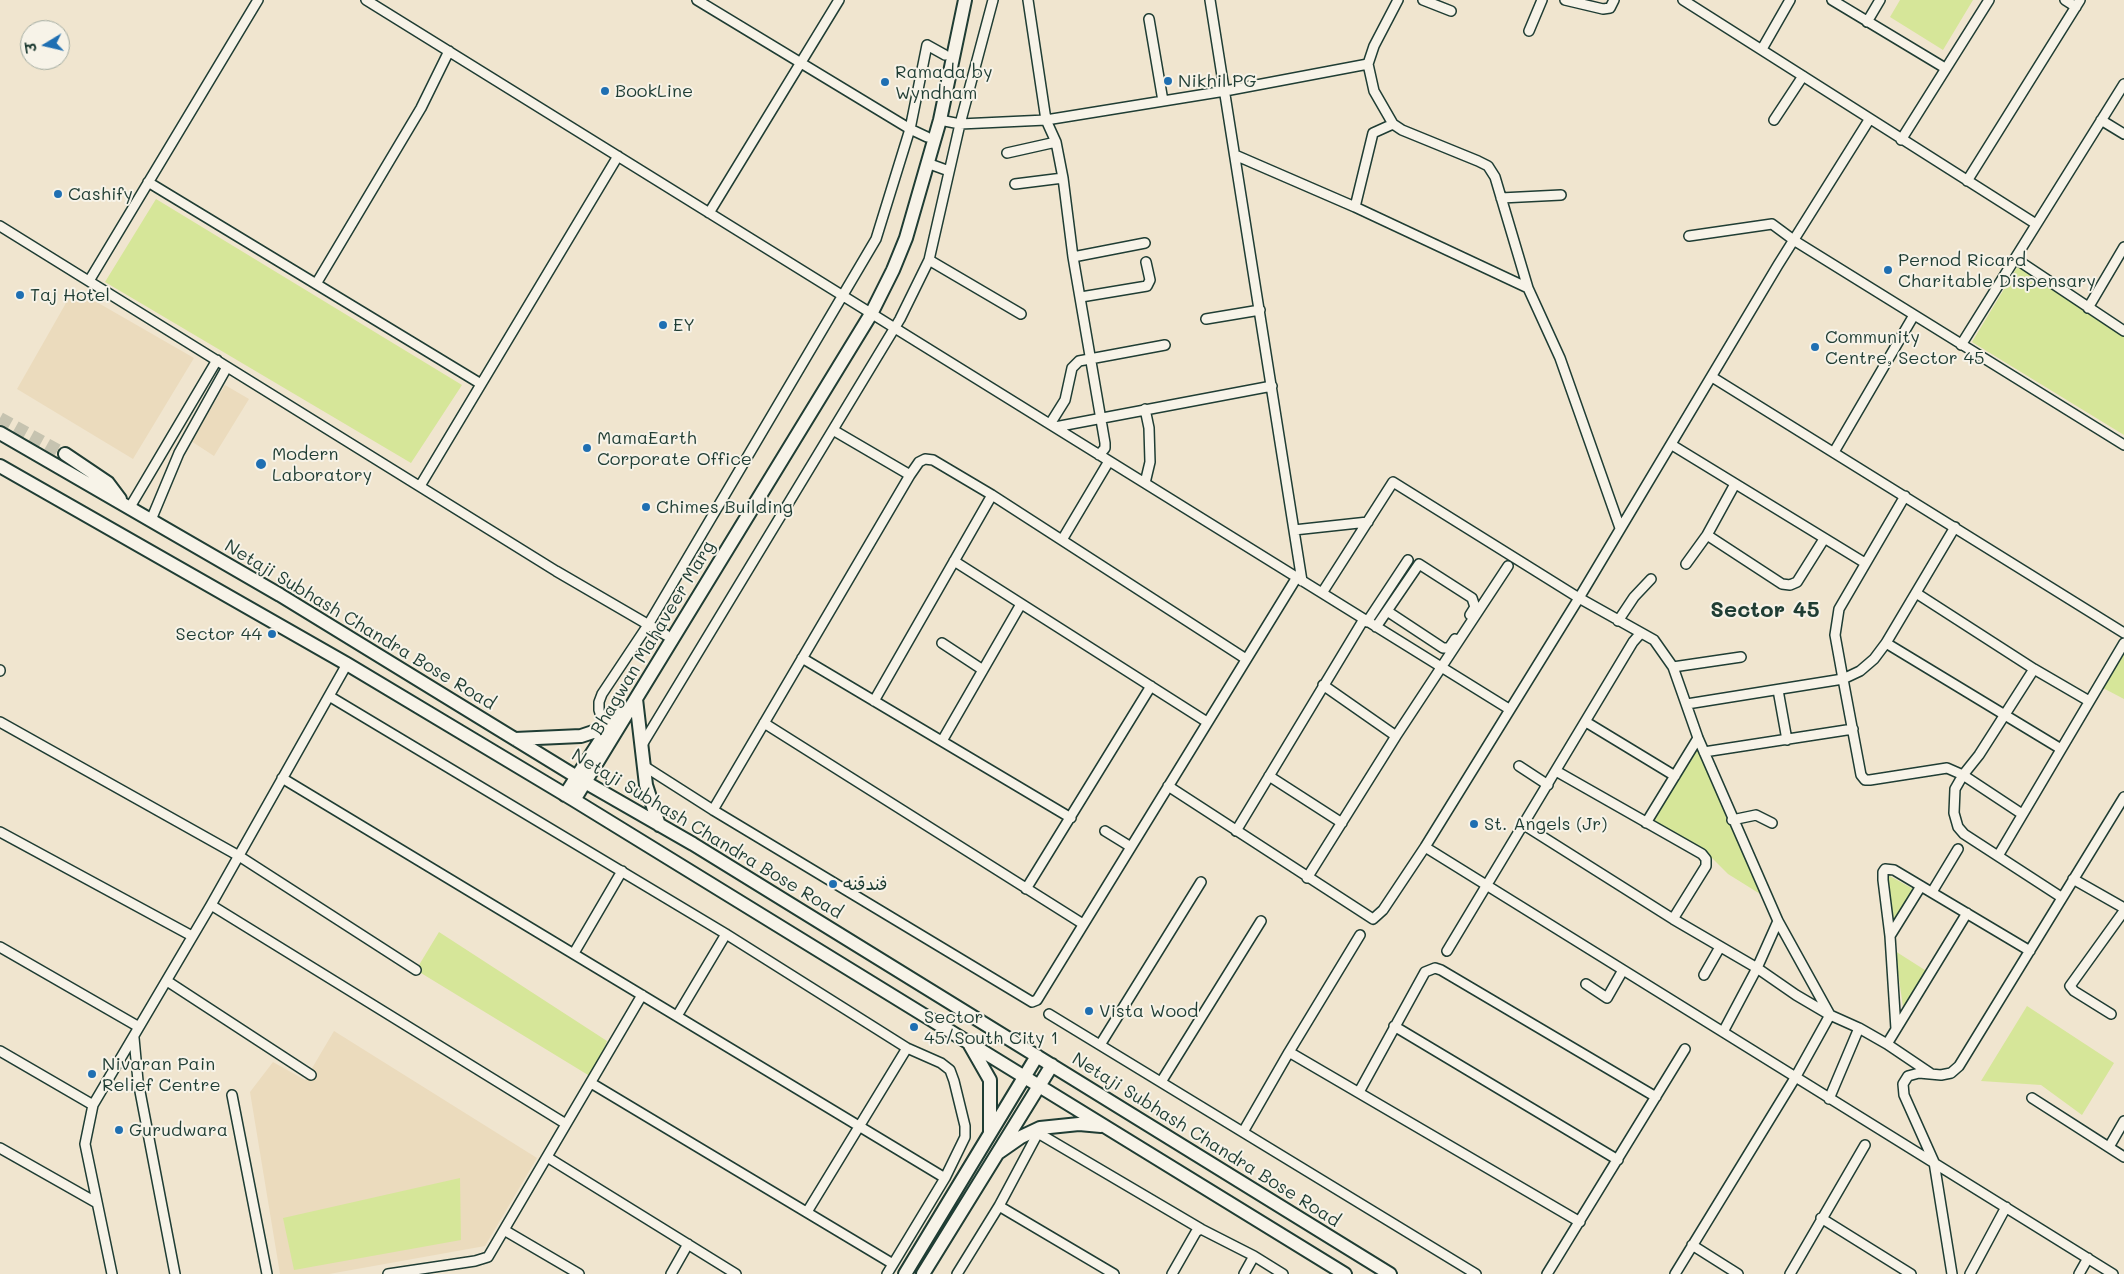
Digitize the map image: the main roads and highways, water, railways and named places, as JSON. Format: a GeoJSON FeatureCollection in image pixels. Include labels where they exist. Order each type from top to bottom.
{"type":"FeatureCollection","features":[{"type":"Feature","properties":{"kind":"main road","name":"Bhagwan Mahaveer Marg"},"geometry":{"type":"LineString","coordinates":[[581,780],[616,716],[868,312],[899,236],[927,137],[957,0]]}},
{"type":"Feature","properties":{"kind":"main road","name":"Bhagwan Mahaveer Marg"},"geometry":{"type":"LineString","coordinates":[[570,797],[636,699],[868,312],[906,238],[940,120],[965,0]]}},
{"type":"Feature","properties":{"kind":"main road","name":"Netaji Subhash Chandra Bose Road"},"geometry":{"type":"LineString","coordinates":[[0,433],[280,595],[581,780],[659,825],[1052,1064],[1390,1274]]}},
{"type":"Feature","properties":{"kind":"main road"},"geometry":{"type":"LineString","coordinates":[[65,454],[108,483],[126,505]]}},
{"type":"Feature","properties":{"kind":"main road"},"geometry":{"type":"LineString","coordinates":[[0,466],[346,664],[570,797],[1345,1274]]}},
{"type":"Feature","properties":{"kind":"main road"},"geometry":{"type":"LineString","coordinates":[[636,699],[649,798],[659,825]]}},
{"type":"Feature","properties":{"kind":"main road"},"geometry":{"type":"LineString","coordinates":[[515,739],[581,736],[604,726],[616,716]]}},
{"type":"Feature","properties":{"kind":"main road"},"geometry":{"type":"LineString","coordinates":[[475,741],[488,723]]}},
{"type":"Feature","properties":{"kind":"main road"},"geometry":{"type":"LineString","coordinates":[[970,1043],[990,1080],[990,1134]]}},
{"type":"Feature","properties":{"kind":"main road"},"geometry":{"type":"LineString","coordinates":[[906,1274],[1037,1056]]}},
{"type":"Feature","properties":{"kind":"main road"},"geometry":{"type":"LineString","coordinates":[[923,1274],[1037,1085],[1052,1064]]}},
{"type":"Feature","properties":{"kind":"main road"},"geometry":{"type":"LineString","coordinates":[[994,1156],[1021,1137],[1040,1128],[1079,1124],[1103,1126]]}},
{"type":"Feature","properties":{"kind":"tunnel"},"geometry":{"type":"LineString","coordinates":[[0,418],[65,454]]}},
{"type":"Feature","properties":{"kind":"place","name":"Nikhil PG"},"geometry":{"type":"Point","coordinates":[1168,81]}},
{"type":"Feature","properties":{"kind":"place","name":"Ramada by Wyndham"},"geometry":{"type":"Point","coordinates":[885,82]}},
{"type":"Feature","properties":{"kind":"place","name":"BookLine"},"geometry":{"type":"Point","coordinates":[605,91]}},
{"type":"Feature","properties":{"kind":"place","name":"Cashify"},"geometry":{"type":"Point","coordinates":[58,194]}},
{"type":"Feature","properties":{"kind":"place","name":"Pernod Ricard Charitable Dispensary"},"geometry":{"type":"Point","coordinates":[1888,270]}},
{"type":"Feature","properties":{"kind":"place","name":"Taj Hotel"},"geometry":{"type":"Point","coordinates":[20,295]}},
{"type":"Feature","properties":{"kind":"place","name":"EY"},"geometry":{"type":"Point","coordinates":[663,325]}},
{"type":"Feature","properties":{"kind":"place","name":"Community Centre, Sector 45"},"geometry":{"type":"Point","coordinates":[1815,347]}},
{"type":"Feature","properties":{"kind":"place","name":"MamaEarth Corporate Office"},"geometry":{"type":"Point","coordinates":[587,448]}},
{"type":"Feature","properties":{"kind":"place","name":"Modern Laboratory"},"geometry":{"type":"Point","coordinates":[261,464]}},
{"type":"Feature","properties":{"kind":"place","name":"Chimes Building"},"geometry":{"type":"Point","coordinates":[646,507]}},
{"type":"Feature","properties":{"kind":"place","name":"Sector 44"},"geometry":{"type":"Point","coordinates":[272,634]}},
{"type":"Feature","properties":{"kind":"place","name":"St. Angels (Jr)"},"geometry":{"type":"Point","coordinates":[1474,824]}},
{"type":"Feature","properties":{"kind":"place","name":"فندقنه"},"geometry":{"type":"Point","coordinates":[833,884]}},
{"type":"Feature","properties":{"kind":"place","name":"Vista Wood"},"geometry":{"type":"Point","coordinates":[1089,1011]}},
{"type":"Feature","properties":{"kind":"place","name":"Sector 45/South City 1"},"geometry":{"type":"Point","coordinates":[914,1027]}},
{"type":"Feature","properties":{"kind":"place","name":"Nivaran Pain Relief Centre"},"geometry":{"type":"Point","coordinates":[92,1074]}},
{"type":"Feature","properties":{"kind":"place","name":"Gurudwara"},"geometry":{"type":"Point","coordinates":[119,1130]}},
{"type":"Feature","properties":{"kind":"district","name":"Sector 45"},"geometry":{"type":"Point","coordinates":[1765,610]}}]}
